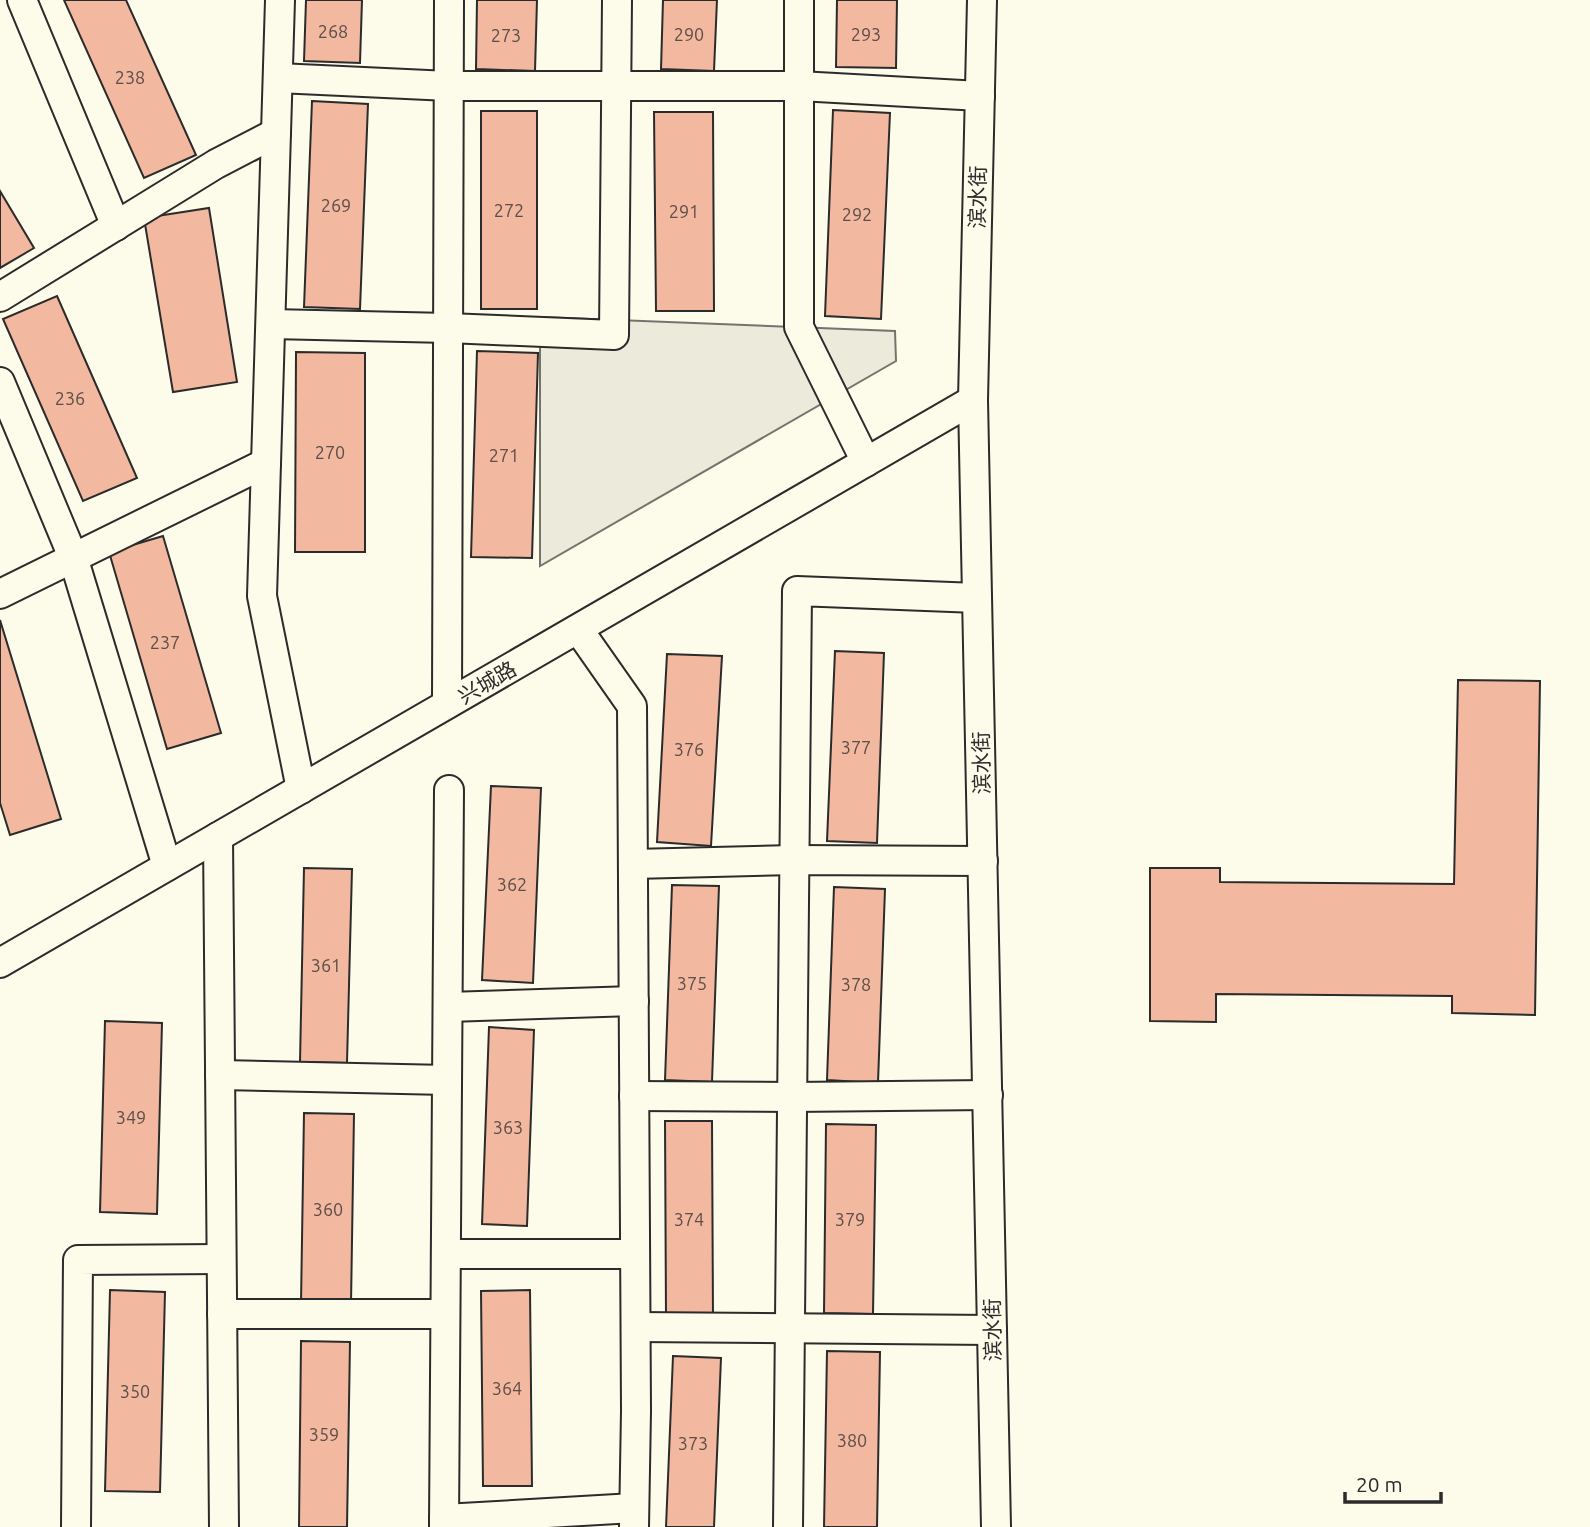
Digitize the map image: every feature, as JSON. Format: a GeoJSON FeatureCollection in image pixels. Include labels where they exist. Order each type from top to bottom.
{"type":"FeatureCollection","features":[{"type":"Feature","properties":{"kind":"street"},"geometry":{"type":"LineString","coordinates":[[22,0],[116,226]]}},
{"type":"Feature","properties":{"kind":"street"},"geometry":{"type":"LineString","coordinates":[[280,0],[262,596],[301,789]]}},
{"type":"Feature","properties":{"kind":"street"},"geometry":{"type":"LineString","coordinates":[[447,705],[449,0]]}},
{"type":"Feature","properties":{"kind":"street"},"geometry":{"type":"LineString","coordinates":[[271,324],[614,335],[617,0]]}},
{"type":"Feature","properties":{"kind":"street"},"geometry":{"type":"LineString","coordinates":[[799,0],[799,327],[866,462]]}},
{"type":"Feature","properties":{"kind":"street","name":"滨水街"},"geometry":{"type":"LineString","coordinates":[[982,0],[973,400],[996,1527]]}},
{"type":"Feature","properties":{"kind":"street"},"geometry":{"type":"LineString","coordinates":[[278,78],[449,86],[799,86],[980,96]]}},
{"type":"Feature","properties":{"kind":"street"},"geometry":{"type":"LineString","coordinates":[[0,297],[216,164],[276,133]]}},
{"type":"Feature","properties":{"kind":"street"},"geometry":{"type":"LineString","coordinates":[[0,382],[73,557],[167,866]]}},
{"type":"Feature","properties":{"kind":"street","name":"兴城路"},"geometry":{"type":"LineString","coordinates":[[0,963],[973,400]]}},
{"type":"Feature","properties":{"kind":"street"},"geometry":{"type":"LineString","coordinates":[[0,594],[266,463]]}},
{"type":"Feature","properties":{"kind":"street"},"geometry":{"type":"LineString","coordinates":[[788,1527],[797,591],[977,598]]}},
{"type":"Feature","properties":{"kind":"street"},"geometry":{"type":"LineString","coordinates":[[449,790],[444,1523],[634,1518],[636,1327],[632,706],[578,629]]}},
{"type":"Feature","properties":{"kind":"street"},"geometry":{"type":"LineString","coordinates":[[218,837],[224,1527]]}},
{"type":"Feature","properties":{"kind":"street"},"geometry":{"type":"LineString","coordinates":[[633,864],[794,860],[983,861]]}},
{"type":"Feature","properties":{"kind":"street"},"geometry":{"type":"LineString","coordinates":[[448,1007],[634,1001]]}},
{"type":"Feature","properties":{"kind":"street"},"geometry":{"type":"LineString","coordinates":[[220,1075],[447,1080]]}},
{"type":"Feature","properties":{"kind":"street"},"geometry":{"type":"LineString","coordinates":[[634,1096],[988,1095]]}},
{"type":"Feature","properties":{"kind":"street"},"geometry":{"type":"LineString","coordinates":[[446,1254],[635,1254]]}},
{"type":"Feature","properties":{"kind":"street"},"geometry":{"type":"LineString","coordinates":[[76,1527],[78,1260],[221,1259]]}},
{"type":"Feature","properties":{"kind":"street"},"geometry":{"type":"LineString","coordinates":[[222,1314],[445,1314]]}},
{"type":"Feature","properties":{"kind":"street"},"geometry":{"type":"LineString","coordinates":[[636,1327],[992,1330]]}},
{"type":"Feature","properties":{"kind":"shaded area"},"geometry":{"type":"Polygon","coordinates":[[[540,317],[895,331],[896,361],[540,566],[540,317]]]}},
{"type":"Feature","properties":{"kind":"building"},"geometry":{"type":"Polygon","coordinates":[[[64,0],[126,0],[196,155],[144,178],[64,0]]]}},
{"type":"Feature","properties":{"kind":"building"},"geometry":{"type":"Polygon","coordinates":[[[306,0],[362,0],[360,63],[304,61],[306,0]]]}},
{"type":"Feature","properties":{"kind":"building"},"geometry":{"type":"Polygon","coordinates":[[[477,0],[537,0],[535,71],[476,69],[477,0]]]}},
{"type":"Feature","properties":{"kind":"building"},"geometry":{"type":"Polygon","coordinates":[[[663,0],[717,0],[714,71],[661,69],[663,0]]]}},
{"type":"Feature","properties":{"kind":"building"},"geometry":{"type":"Polygon","coordinates":[[[837,0],[897,0],[896,68],[836,67],[837,0]]]}},
{"type":"Feature","properties":{"kind":"building"},"geometry":{"type":"Polygon","coordinates":[[[312,101],[368,104],[360,309],[304,307],[312,101]]]}},
{"type":"Feature","properties":{"kind":"building"},"geometry":{"type":"Polygon","coordinates":[[[833,110],[890,113],[881,319],[825,316],[833,110]]]}},
{"type":"Feature","properties":{"kind":"building"},"geometry":{"type":"Polygon","coordinates":[[[481,111],[537,111],[537,309],[481,309],[481,111]]]}},
{"type":"Feature","properties":{"kind":"building"},"geometry":{"type":"Polygon","coordinates":[[[654,112],[713,112],[714,311],[656,311],[654,112]]]}},
{"type":"Feature","properties":{"kind":"building"},"geometry":{"type":"Polygon","coordinates":[[[0,191],[34,248],[0,268],[0,191]]]}},
{"type":"Feature","properties":{"kind":"building"},"geometry":{"type":"Polygon","coordinates":[[[209,208],[237,382],[173,392],[144,218],[209,208]]]}},
{"type":"Feature","properties":{"kind":"building"},"geometry":{"type":"Polygon","coordinates":[[[57,296],[137,478],[83,501],[3,319],[57,296]]]}},
{"type":"Feature","properties":{"kind":"building"},"geometry":{"type":"Polygon","coordinates":[[[477,351],[538,353],[532,558],[471,557],[477,351]]]}},
{"type":"Feature","properties":{"kind":"building"},"geometry":{"type":"Polygon","coordinates":[[[296,352],[365,353],[365,552],[295,552],[296,352]]]}},
{"type":"Feature","properties":{"kind":"building"},"geometry":{"type":"Polygon","coordinates":[[[163,536],[221,733],[167,749],[109,552],[163,536]]]}},
{"type":"Feature","properties":{"kind":"building"},"geometry":{"type":"Polygon","coordinates":[[[0,620],[61,819],[10,835],[0,803],[0,620]]]}},
{"type":"Feature","properties":{"kind":"building"},"geometry":{"type":"Polygon","coordinates":[[[835,651],[884,653],[877,843],[827,841],[835,651]]]}},
{"type":"Feature","properties":{"kind":"building"},"geometry":{"type":"Polygon","coordinates":[[[667,654],[722,656],[711,846],[657,842],[667,654]]]}},
{"type":"Feature","properties":{"kind":"building"},"geometry":{"type":"Polygon","coordinates":[[[1458,680],[1540,681],[1535,1015],[1452,1013],[1452,996],[1216,994],[1216,1022],[1150,1021],[1150,868],[1220,868],[1220,882],[1454,884],[1458,680]]]}},
{"type":"Feature","properties":{"kind":"building"},"geometry":{"type":"Polygon","coordinates":[[[491,786],[541,788],[533,983],[482,980],[491,786]]]}},
{"type":"Feature","properties":{"kind":"building"},"geometry":{"type":"Polygon","coordinates":[[[304,868],[352,869],[347,1063],[300,1062],[304,868]]]}},
{"type":"Feature","properties":{"kind":"building"},"geometry":{"type":"Polygon","coordinates":[[[672,885],[719,886],[712,1082],[665,1080],[672,885]]]}},
{"type":"Feature","properties":{"kind":"building"},"geometry":{"type":"Polygon","coordinates":[[[834,887],[885,889],[878,1083],[827,1080],[834,887]]]}},
{"type":"Feature","properties":{"kind":"building"},"geometry":{"type":"Polygon","coordinates":[[[105,1021],[162,1023],[157,1214],[100,1212],[105,1021]]]}},
{"type":"Feature","properties":{"kind":"building"},"geometry":{"type":"Polygon","coordinates":[[[489,1027],[534,1030],[527,1226],[482,1224],[489,1027]]]}},
{"type":"Feature","properties":{"kind":"building"},"geometry":{"type":"Polygon","coordinates":[[[304,1113],[354,1114],[351,1304],[301,1303],[304,1113]]]}},
{"type":"Feature","properties":{"kind":"building"},"geometry":{"type":"Polygon","coordinates":[[[665,1121],[712,1121],[713,1317],[666,1317],[665,1121]]]}},
{"type":"Feature","properties":{"kind":"building"},"geometry":{"type":"Polygon","coordinates":[[[826,1124],[876,1125],[873,1314],[824,1313],[826,1124]]]}},
{"type":"Feature","properties":{"kind":"building"},"geometry":{"type":"Polygon","coordinates":[[[110,1290],[165,1292],[160,1492],[105,1491],[110,1290]]]}},
{"type":"Feature","properties":{"kind":"building"},"geometry":{"type":"Polygon","coordinates":[[[530,1290],[532,1486],[483,1486],[481,1291],[530,1290]]]}},
{"type":"Feature","properties":{"kind":"building"},"geometry":{"type":"Polygon","coordinates":[[[301,1341],[350,1342],[347,1527],[299,1527],[301,1341]]]}},
{"type":"Feature","properties":{"kind":"building"},"geometry":{"type":"Polygon","coordinates":[[[827,1351],[880,1352],[877,1527],[824,1527],[827,1351]]]}},
{"type":"Feature","properties":{"kind":"building"},"geometry":{"type":"Polygon","coordinates":[[[673,1356],[721,1358],[714,1527],[666,1527],[673,1356]]]}}]}
